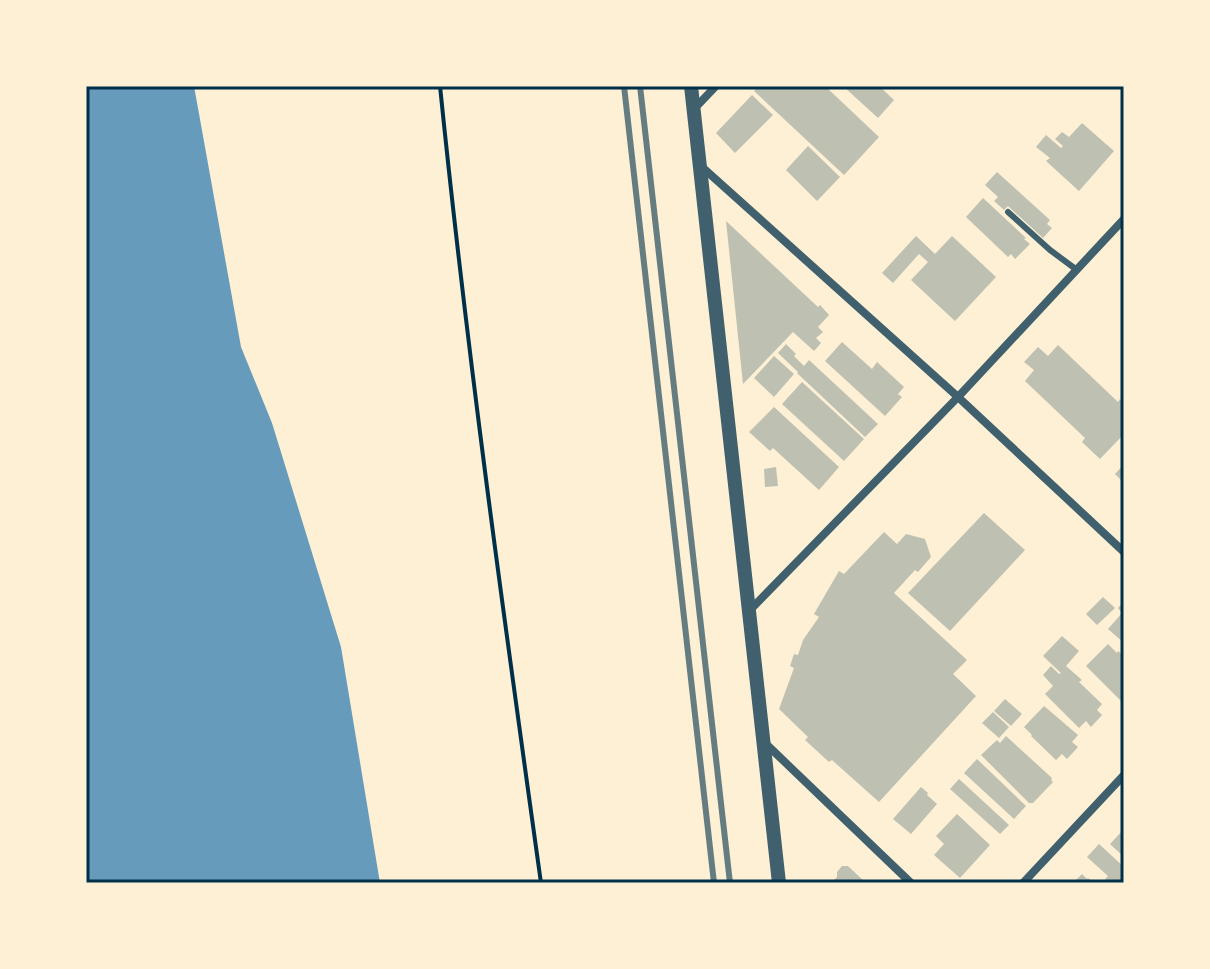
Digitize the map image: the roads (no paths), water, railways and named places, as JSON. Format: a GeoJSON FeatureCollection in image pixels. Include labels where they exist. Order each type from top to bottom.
{"type":"FeatureCollection","features":[{"type":"Feature","properties":{"kind":"street"},"geometry":{"type":"LineString","coordinates":[[691,86],[779,883]]}},
{"type":"Feature","properties":{"kind":"street"},"geometry":{"type":"LineString","coordinates":[[694,110],[716,86]]}},
{"type":"Feature","properties":{"kind":"street"},"geometry":{"type":"LineString","coordinates":[[701,166],[958,397],[1124,552]]}},
{"type":"Feature","properties":{"kind":"street"},"geometry":{"type":"LineString","coordinates":[[749,610],[958,397],[1124,219]]}},
{"type":"Feature","properties":{"kind":"street"},"geometry":{"type":"LineString","coordinates":[[765,743],[911,883]]}},
{"type":"Feature","properties":{"kind":"street"},"geometry":{"type":"LineString","coordinates":[[1023,883],[1124,775]]}},
{"type":"Feature","properties":{"kind":"lane"},"geometry":{"type":"LineString","coordinates":[[1008,212],[1077,270]]}},
{"type":"Feature","properties":{"kind":"water"},"geometry":{"type":"Polygon","coordinates":[[[86,86],[194,86],[241,347],[272,423],[341,647],[380,883],[86,883],[86,86]]]}},
{"type":"Feature","properties":{"kind":"railway"},"geometry":{"type":"LineString","coordinates":[[624,86],[714,883]]}},
{"type":"Feature","properties":{"kind":"railway"},"geometry":{"type":"LineString","coordinates":[[640,86],[730,883]]}}]}
